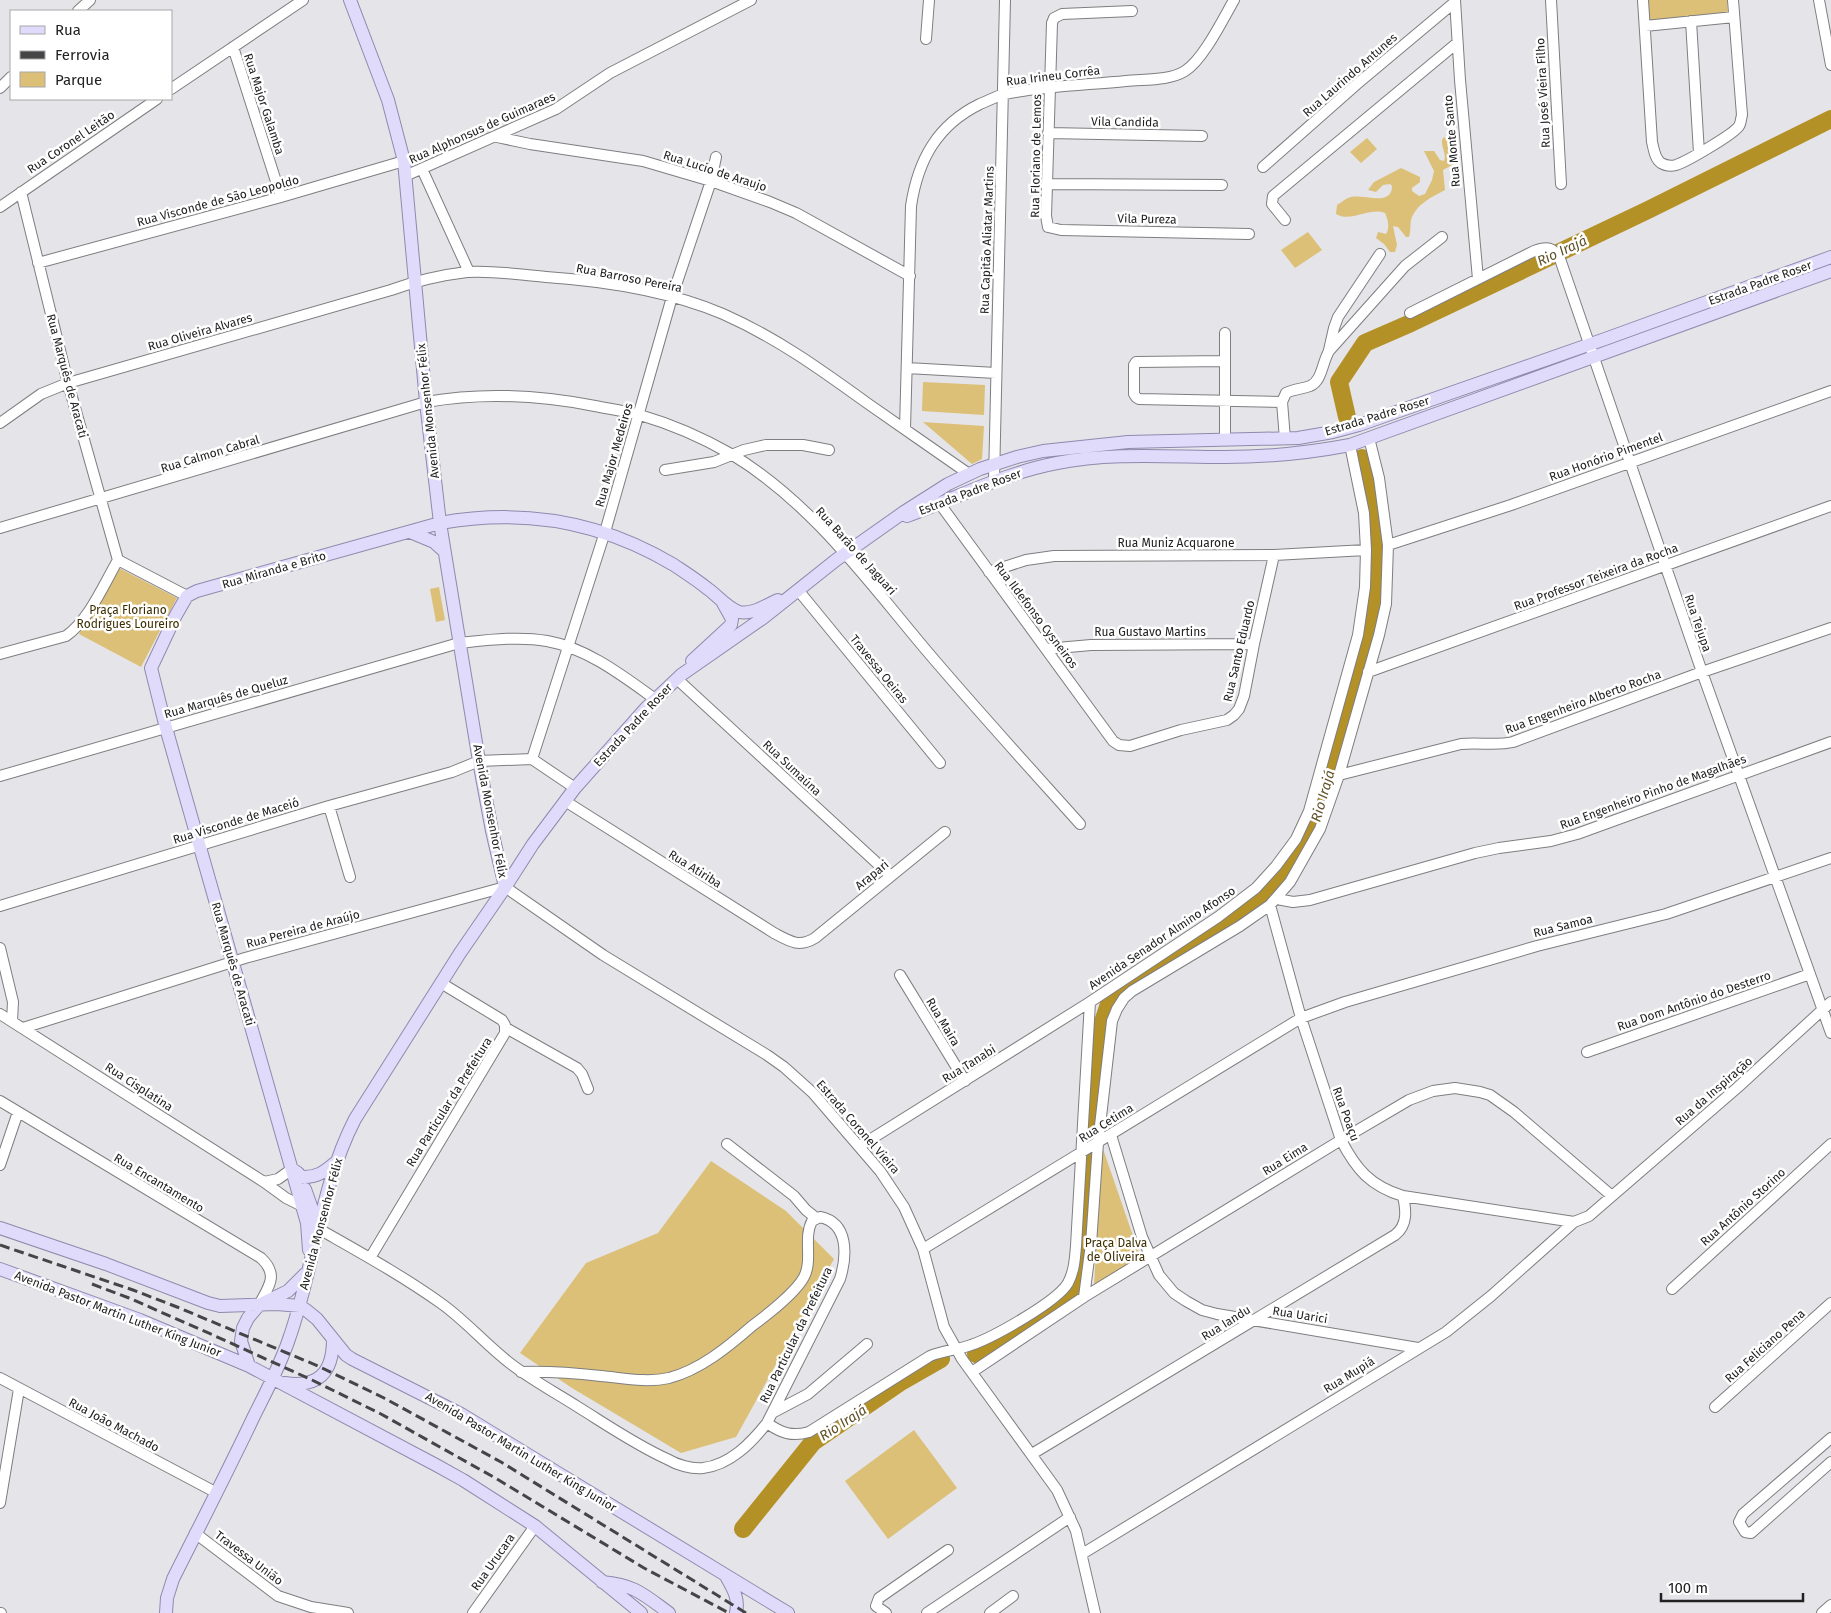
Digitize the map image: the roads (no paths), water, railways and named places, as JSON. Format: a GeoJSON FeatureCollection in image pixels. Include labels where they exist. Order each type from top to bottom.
{"type":"FeatureCollection","features":[{"type":"Feature","properties":{"kind":"main road","name":"Avenida Monsenhor Félix"},"geometry":{"type":"LineString","coordinates":[[166,1613],[167,1598],[173,1579],[195,1533],[276,1380],[300,1306],[308,1266],[336,1162],[355,1119],[441,983],[505,887],[479,761],[436,498],[404,161],[388,100],[350,0]]}},
{"type":"Feature","properties":{"kind":"main road","name":"Estrada Padre Roser"},"geometry":{"type":"LineString","coordinates":[[888,524],[994,480],[1019,472],[1068,461],[1124,456],[1268,456],[1315,452],[1350,445],[1831,257]]}},
{"type":"Feature","properties":{"kind":"main road","name":"Estrada Padre Roser"},"geometry":{"type":"LineString","coordinates":[[505,887],[533,844],[575,788],[655,699],[679,677],[797,591],[845,553],[934,493],[970,474],[994,463],[1017,457],[1078,446],[1128,442],[1285,438],[1328,433],[1359,425],[1591,351],[1831,271]]}},
{"type":"Feature","properties":{"kind":"main road"},"geometry":{"type":"LineString","coordinates":[[410,532],[437,523],[434,504],[436,498]]}},
{"type":"Feature","properties":{"kind":"main road","name":"Rua Miranda e Brito"},"geometry":{"type":"LineString","coordinates":[[187,596],[197,591],[440,523],[519,518],[564,522],[604,532],[672,564],[703,585],[722,601]]}},
{"type":"Feature","properties":{"kind":"main road"},"geometry":{"type":"LineString","coordinates":[[410,532],[434,542],[444,550]]}},
{"type":"Feature","properties":{"kind":"main road"},"geometry":{"type":"LineString","coordinates":[[722,601],[735,610],[750,612],[797,591]]}},
{"type":"Feature","properties":{"kind":"main road","name":"Rua Marquês de Aracati"},"geometry":{"type":"LineString","coordinates":[[187,596],[151,668],[232,962],[296,1173],[308,1230],[308,1266]]}},
{"type":"Feature","properties":{"kind":"main road"},"geometry":{"type":"LineString","coordinates":[[679,677],[696,656],[731,625],[732,619],[722,601]]}},
{"type":"Feature","properties":{"kind":"main road"},"geometry":{"type":"LineString","coordinates":[[296,1173],[313,1177],[321,1174],[336,1162]]}},
{"type":"Feature","properties":{"kind":"main road"},"geometry":{"type":"LineString","coordinates":[[296,1173],[319,1229]]}},
{"type":"Feature","properties":{"kind":"main road"},"geometry":{"type":"LineString","coordinates":[[0,1228],[106,1264],[208,1304],[220,1306],[277,1304],[300,1306]]}},
{"type":"Feature","properties":{"kind":"main road"},"geometry":{"type":"LineString","coordinates":[[249,1366],[241,1341],[243,1328],[248,1318],[259,1305],[288,1291],[308,1266]]}},
{"type":"Feature","properties":{"kind":"main road","name":"Avenida Pastor Martin Luther King Junior"},"geometry":{"type":"LineString","coordinates":[[0,1269],[132,1317],[249,1366],[463,1480],[535,1526],[641,1613]]}},
{"type":"Feature","properties":{"kind":"main road","name":"Avenida Pastor Martin Luther King Junior"},"geometry":{"type":"LineString","coordinates":[[300,1306],[312,1314],[346,1355],[352,1359],[461,1414],[788,1613]]}},
{"type":"Feature","properties":{"kind":"main road"},"geometry":{"type":"LineString","coordinates":[[276,1380],[297,1385],[312,1382],[318,1378],[330,1364],[333,1339]]}},
{"type":"Feature","properties":{"kind":"main road"},"geometry":{"type":"LineString","coordinates":[[727,1577],[738,1603],[736,1613]]}},
{"type":"Feature","properties":{"kind":"main road"},"geometry":{"type":"LineString","coordinates":[[602,1582],[623,1584],[635,1588],[669,1613]]}},
{"type":"Feature","properties":{"kind":"street"},"geometry":{"type":"LineString","coordinates":[[79,10],[90,0]]}},
{"type":"Feature","properties":{"kind":"street"},"geometry":{"type":"LineString","coordinates":[[172,88],[303,0]]}},
{"type":"Feature","properties":{"kind":"street","name":"Rua Alphonsus de Guimaraes"},"geometry":{"type":"LineString","coordinates":[[406,176],[556,109],[610,73],[751,0]]}},
{"type":"Feature","properties":{"kind":"street"},"geometry":{"type":"LineString","coordinates":[[926,39],[928,0]]}},
{"type":"Feature","properties":{"kind":"street","name":"Rua Capitão Aliatar Martins"},"geometry":{"type":"LineString","coordinates":[[994,480],[1005,0]]}},
{"type":"Feature","properties":{"kind":"street","name":"Rua Irineu Corrêa"},"geometry":{"type":"LineString","coordinates":[[905,429],[911,206],[915,182],[920,168],[941,134],[957,118],[1004,94],[1164,77],[1184,72],[1197,59],[1234,0]]}},
{"type":"Feature","properties":{"kind":"street","name":"Rua José Vieira Filho"},"geometry":{"type":"LineString","coordinates":[[1551,0],[1561,184]]}},
{"type":"Feature","properties":{"kind":"street"},"geometry":{"type":"LineString","coordinates":[[1643,0],[1651,133],[1656,156],[1663,164],[1674,166],[1735,131],[1741,122],[1742,115],[1732,0]]}},
{"type":"Feature","properties":{"kind":"street"},"geometry":{"type":"LineString","coordinates":[[1819,0],[1831,65]]}},
{"type":"Feature","properties":{"kind":"street","name":"Rua Monte Santo"},"geometry":{"type":"LineString","coordinates":[[1455,1],[1478,279]]}},
{"type":"Feature","properties":{"kind":"street","name":"Rua Laurindo Antunes"},"geometry":{"type":"LineString","coordinates":[[1263,167],[1455,1]]}},
{"type":"Feature","properties":{"kind":"street","name":"Rua Floriano de Lemos"},"geometry":{"type":"LineString","coordinates":[[1047,225],[1050,29],[1054,18],[1070,13],[1132,11]]}},
{"type":"Feature","properties":{"kind":"street"},"geometry":{"type":"LineString","coordinates":[[1645,26],[1734,17]]}},
{"type":"Feature","properties":{"kind":"street"},"geometry":{"type":"LineString","coordinates":[[1691,21],[1699,152]]}},
{"type":"Feature","properties":{"kind":"street"},"geometry":{"type":"LineString","coordinates":[[1285,220],[1272,204],[1273,196],[1457,43]]}},
{"type":"Feature","properties":{"kind":"street","name":"Rua Major Galamba"},"geometry":{"type":"LineString","coordinates":[[233,47],[281,197]]}},
{"type":"Feature","properties":{"kind":"street"},"geometry":{"type":"LineString","coordinates":[[0,88],[10,78]]}},
{"type":"Feature","properties":{"kind":"street","name":"Rua Coronel Leitão"},"geometry":{"type":"LineString","coordinates":[[0,207],[156,100]]}},
{"type":"Feature","properties":{"kind":"street","name":"Vila Candida"},"geometry":{"type":"LineString","coordinates":[[1048,133],[1202,136]]}},
{"type":"Feature","properties":{"kind":"street","name":"Rua Lucio de Araujo"},"geometry":{"type":"LineString","coordinates":[[496,137],[643,161],[711,181],[796,213],[910,276]]}},
{"type":"Feature","properties":{"kind":"street","name":"Rua Major Medeiros"},"geometry":{"type":"LineString","coordinates":[[532,759],[569,647],[672,297],[711,181],[716,157]]}},
{"type":"Feature","properties":{"kind":"street","name":"Rua Visconde de São Leopoldo"},"geometry":{"type":"LineString","coordinates":[[38,263],[281,197],[404,161]]}},
{"type":"Feature","properties":{"kind":"street"},"geometry":{"type":"LineString","coordinates":[[422,169],[469,272]]}},
{"type":"Feature","properties":{"kind":"street"},"geometry":{"type":"LineString","coordinates":[[1047,184],[1222,185]]}},
{"type":"Feature","properties":{"kind":"street","name":"Rua Marquês de Aracati"},"geometry":{"type":"LineString","coordinates":[[20,192],[68,383],[118,560]]}},
{"type":"Feature","properties":{"kind":"street","name":"Vila Pureza"},"geometry":{"type":"LineString","coordinates":[[1047,225],[1048,227],[1061,230],[1249,234]]}},
{"type":"Feature","properties":{"kind":"street"},"geometry":{"type":"LineString","coordinates":[[1328,352],[1405,266],[1442,237]]}},
{"type":"Feature","properties":{"kind":"street","name":"Rua Tejupa"},"geometry":{"type":"LineString","coordinates":[[1410,313],[1545,247],[1552,248],[1558,255],[1702,672],[1831,1033]]}},
{"type":"Feature","properties":{"kind":"street"},"geometry":{"type":"LineString","coordinates":[[1285,438],[1283,397],[1286,393],[1312,385],[1317,381],[1338,317],[1380,254]]}},
{"type":"Feature","properties":{"kind":"street","name":"Rua Barroso Pereira"},"geometry":{"type":"LineString","coordinates":[[416,282],[436,276],[469,272],[579,279],[672,297],[721,314],[766,335],[800,354],[970,474]]}},
{"type":"Feature","properties":{"kind":"street","name":"Rua Oliveira Alvares"},"geometry":{"type":"LineString","coordinates":[[0,423],[41,394],[68,383],[416,282]]}},
{"type":"Feature","properties":{"kind":"street"},"geometry":{"type":"LineString","coordinates":[[1225,333],[1225,439]]}},
{"type":"Feature","properties":{"kind":"street"},"geometry":{"type":"LineString","coordinates":[[1225,361],[1140,360],[1134,365],[1134,394],[1139,400],[1282,402]]}},
{"type":"Feature","properties":{"kind":"street"},"geometry":{"type":"LineString","coordinates":[[907,368],[996,373]]}},
{"type":"Feature","properties":{"kind":"street","name":"Rua Honório Pimentel"},"geometry":{"type":"LineString","coordinates":[[1388,545],[1493,511],[1831,392]]}},
{"type":"Feature","properties":{"kind":"street","name":"Rua Barão de Jaguari"},"geometry":{"type":"LineString","coordinates":[[426,402],[475,396],[516,396],[576,402],[638,415],[692,435],[732,455],[762,476],[797,505],[845,553],[927,652],[1080,824]]}},
{"type":"Feature","properties":{"kind":"street","name":"Rua Calmon Cabral"},"geometry":{"type":"LineString","coordinates":[[0,528],[101,500],[426,402]]}},
{"type":"Feature","properties":{"kind":"street"},"geometry":{"type":"LineString","coordinates":[[1084,1297],[1091,1244],[1098,1143],[1112,1021],[1117,1009],[1124,998],[1144,982],[1240,926],[1274,902],[1298,869],[1320,829],[1339,775],[1386,604],[1388,545],[1379,478],[1369,438]]}},
{"type":"Feature","properties":{"kind":"street"},"geometry":{"type":"LineString","coordinates":[[665,470],[714,462],[766,446],[803,445],[829,450]]}},
{"type":"Feature","properties":{"kind":"street","name":"Avenida Senador Almino Afonso"},"geometry":{"type":"LineString","coordinates":[[767,1423],[780,1432],[789,1435],[800,1435],[809,1432],[924,1359],[939,1352],[977,1343],[999,1332],[1051,1301],[1067,1284],[1075,1261],[1090,1002],[1238,904],[1276,866],[1296,839],[1309,811],[1358,635],[1365,587],[1364,512],[1350,445]]}},
{"type":"Feature","properties":{"kind":"street","name":"Rua Ildefonso Cysneiros"},"geometry":{"type":"LineString","coordinates":[[940,504],[1113,741]]}},
{"type":"Feature","properties":{"kind":"street","name":"Rua Professor Teixeira da Rocha"},"geometry":{"type":"LineString","coordinates":[[1368,672],[1831,506]]}},
{"type":"Feature","properties":{"kind":"street","name":"Rua Muniz Acquarone"},"geometry":{"type":"LineString","coordinates":[[989,572],[1026,560],[1054,556],[1274,555],[1366,550]]}},
{"type":"Feature","properties":{"kind":"street","name":"Rua Santo Eduardo"},"geometry":{"type":"LineString","coordinates":[[1113,741],[1119,745],[1130,746],[1175,732],[1227,720],[1234,715],[1239,709],[1244,696],[1274,555]]}},
{"type":"Feature","properties":{"kind":"street"},"geometry":{"type":"LineString","coordinates":[[0,654],[66,636],[74,631],[84,618],[118,560],[187,596]]}},
{"type":"Feature","properties":{"kind":"street","name":"Travessa Oeiras"},"geometry":{"type":"LineString","coordinates":[[797,591],[940,763]]}},
{"type":"Feature","properties":{"kind":"street","name":"Rua Engenheiro Alberto Rocha"},"geometry":{"type":"LineString","coordinates":[[1339,775],[1461,744],[1501,745],[1514,742],[1702,672],[1831,628]]}},
{"type":"Feature","properties":{"kind":"street","name":"Rua Marquês de Queluz"},"geometry":{"type":"LineString","coordinates":[[0,776],[459,643],[521,638],[548,641],[569,647],[620,674],[655,699]]}},
{"type":"Feature","properties":{"kind":"street","name":"Rua Gustavo Martins"},"geometry":{"type":"LineString","coordinates":[[1046,649],[1092,644],[1254,644]]}},
{"type":"Feature","properties":{"kind":"street","name":"Rua Sumaúna"},"geometry":{"type":"LineString","coordinates":[[679,677],[891,876]]}},
{"type":"Feature","properties":{"kind":"street","name":"Rua Engenheiro Pinho de Magalhães"},"geometry":{"type":"LineString","coordinates":[[1274,902],[1310,900],[1475,853],[1563,838],[1831,742]]}},
{"type":"Feature","properties":{"kind":"street"},"geometry":{"type":"LineString","coordinates":[[479,761],[532,759],[575,788]]}},
{"type":"Feature","properties":{"kind":"street","name":"Rua Visconde de Maceió"},"geometry":{"type":"LineString","coordinates":[[0,906],[329,806],[452,772],[479,761]]}},
{"type":"Feature","properties":{"kind":"street","name":"Rua Atiriba"},"geometry":{"type":"LineString","coordinates":[[565,801],[786,940],[797,944],[808,942],[815,938]]}},
{"type":"Feature","properties":{"kind":"street"},"geometry":{"type":"LineString","coordinates":[[329,806],[350,877]]}},
{"type":"Feature","properties":{"kind":"street","name":"Arapari"},"geometry":{"type":"LineString","coordinates":[[815,938],[945,832]]}},
{"type":"Feature","properties":{"kind":"street","name":"Rua Samoa"},"geometry":{"type":"LineString","coordinates":[[1301,1018],[1345,1002],[1537,946],[1666,914],[1831,858]]}},
{"type":"Feature","properties":{"kind":"street","name":"Rua Pereira de Araújo"},"geometry":{"type":"LineString","coordinates":[[24,1028],[232,962],[505,887]]}},
{"type":"Feature","properties":{"kind":"street","name":"Estrada Coronel Vieira"},"geometry":{"type":"LineString","coordinates":[[505,887],[603,955],[784,1067],[812,1093],[860,1146],[892,1187],[908,1214],[923,1249],[944,1327],[956,1348],[1057,1490],[1070,1517],[1082,1554],[1095,1613]]}},
{"type":"Feature","properties":{"kind":"street","name":"Rua Poaçu"},"geometry":{"type":"LineString","coordinates":[[1274,902],[1301,1018],[1340,1140],[1350,1157],[1368,1179],[1386,1190],[1403,1196],[1574,1222]]}},
{"type":"Feature","properties":{"kind":"street"},"geometry":{"type":"LineString","coordinates":[[0,948],[13,1002],[12,1021]]}},
{"type":"Feature","properties":{"kind":"street","name":"Rua Dom Antônio do Desterro"},"geometry":{"type":"LineString","coordinates":[[1587,1052],[1810,974]]}},
{"type":"Feature","properties":{"kind":"street","name":"Rua Maira"},"geometry":{"type":"LineString","coordinates":[[900,975],[965,1081]]}},
{"type":"Feature","properties":{"kind":"street","name":"Rua Particular da Prefeitura"},"geometry":{"type":"LineString","coordinates":[[370,1258],[504,1036],[506,1028],[502,1020],[441,983]]}},
{"type":"Feature","properties":{"kind":"street","name":"Rua Tanabi"},"geometry":{"type":"LineString","coordinates":[[860,1146],[1090,1002]]}},
{"type":"Feature","properties":{"kind":"street","name":"Rua da Inspiração"},"geometry":{"type":"LineString","coordinates":[[1612,1196],[1737,1088],[1831,1002]]}},
{"type":"Feature","properties":{"kind":"street","name":"Rua Cisplatina"},"geometry":{"type":"LineString","coordinates":[[0,1014],[264,1182],[286,1198],[302,1206]]}},
{"type":"Feature","properties":{"kind":"street","name":"Rua Cetima"},"geometry":{"type":"LineString","coordinates":[[923,1249],[1301,1018]]}},
{"type":"Feature","properties":{"kind":"street"},"geometry":{"type":"LineString","coordinates":[[506,1028],[576,1068],[582,1074],[588,1088]]}},
{"type":"Feature","properties":{"kind":"street","name":"Rua Eima"},"geometry":{"type":"LineString","coordinates":[[972,1372],[1084,1297],[1340,1140],[1403,1103],[1433,1090],[1455,1088],[1490,1095],[1508,1107],[1612,1196]]}},
{"type":"Feature","properties":{"kind":"street","name":"Rua Encantamento"},"geometry":{"type":"LineString","coordinates":[[0,1100],[261,1258],[269,1266],[271,1272],[268,1289],[259,1305]]}},
{"type":"Feature","properties":{"kind":"street"},"geometry":{"type":"LineString","coordinates":[[0,1165],[18,1112]]}},
{"type":"Feature","properties":{"kind":"street","name":"Rua Uarici"},"geometry":{"type":"LineString","coordinates":[[1112,1135],[1134,1212],[1150,1258],[1165,1284],[1186,1301],[1202,1310],[1217,1314],[1418,1348]]}},
{"type":"Feature","properties":{"kind":"street"},"geometry":{"type":"LineString","coordinates":[[727,1144],[788,1191],[816,1218]]}},
{"type":"Feature","properties":{"kind":"street","name":"Rua Antônio Storino"},"geometry":{"type":"LineString","coordinates":[[1672,1288],[1831,1144]]}},
{"type":"Feature","properties":{"kind":"street"},"geometry":{"type":"LineString","coordinates":[[264,1182],[296,1173]]}},
{"type":"Feature","properties":{"kind":"street","name":"Rua Iandu"},"geometry":{"type":"LineString","coordinates":[[1032,1454],[1400,1231],[1406,1216],[1403,1196]]}},
{"type":"Feature","properties":{"kind":"street","name":"Rua Mupiá"},"geometry":{"type":"LineString","coordinates":[[1082,1554],[1460,1321],[1574,1222],[1589,1216],[1612,1196]]}},
{"type":"Feature","properties":{"kind":"street","name":"Rua Particular da Prefeitura"},"geometry":{"type":"LineString","coordinates":[[319,1229],[370,1258],[459,1316],[522,1372],[658,1454],[688,1467],[702,1468],[724,1461],[750,1443],[767,1423],[840,1279],[845,1254],[842,1234],[831,1221],[820,1216],[812,1221],[808,1231],[807,1271],[798,1286],[746,1332],[708,1360],[692,1369],[669,1378],[650,1380],[555,1372],[522,1372]]}},
{"type":"Feature","properties":{"kind":"street","name":"Rua Feliciano Pena"},"geometry":{"type":"LineString","coordinates":[[1715,1407],[1831,1303]]}},
{"type":"Feature","properties":{"kind":"street"},"geometry":{"type":"LineString","coordinates":[[772,1413],[808,1394],[867,1344]]}},
{"type":"Feature","properties":{"kind":"street","name":"Rua João Machado"},"geometry":{"type":"LineString","coordinates":[[0,1378],[217,1493]]}},
{"type":"Feature","properties":{"kind":"street"},"geometry":{"type":"LineString","coordinates":[[0,1503],[19,1389]]}},
{"type":"Feature","properties":{"kind":"street"},"geometry":{"type":"LineString","coordinates":[[1831,1438],[1743,1514],[1739,1522],[1745,1532],[1751,1533],[1831,1462]]}},
{"type":"Feature","properties":{"kind":"street"},"geometry":{"type":"LineString","coordinates":[[927,1613],[1070,1517]]}},
{"type":"Feature","properties":{"kind":"street","name":"Rua Urucara"},"geometry":{"type":"LineString","coordinates":[[473,1613],[535,1526]]}},
{"type":"Feature","properties":{"kind":"street","name":"Travessa União"},"geometry":{"type":"LineString","coordinates":[[195,1533],[278,1596],[311,1608],[348,1613]]}},
{"type":"Feature","properties":{"kind":"street"},"geometry":{"type":"LineString","coordinates":[[886,1613],[876,1606],[879,1598],[948,1550]]}},
{"type":"Feature","properties":{"kind":"street"},"geometry":{"type":"LineString","coordinates":[[990,1613],[1013,1596]]}},
{"type":"Feature","properties":{"kind":"street"},"geometry":{"type":"LineString","coordinates":[[1822,1613],[1831,1605]]}},
{"type":"Feature","properties":{"kind":"waterway","name":"Rio Irajá"},"geometry":{"type":"LineString","coordinates":[[1347,417],[1339,382],[1365,343],[1648,210],[1831,119]]}},
{"type":"Feature","properties":{"kind":"waterway","name":"Rio Irajá"},"geometry":{"type":"LineString","coordinates":[[1089,1131],[1097,1055],[1102,1025],[1110,1001],[1122,987],[1221,926],[1264,896],[1294,863],[1315,827],[1365,648],[1375,599],[1378,569],[1375,524],[1362,458]]}},
{"type":"Feature","properties":{"kind":"waterway","name":"Rio Irajá"},"geometry":{"type":"LineString","coordinates":[[976,1354],[1061,1302],[1068,1294],[1081,1266],[1088,1154]]}},
{"type":"Feature","properties":{"kind":"waterway","name":"Rio Irajá"},"geometry":{"type":"LineString","coordinates":[[743,1529],[813,1442],[899,1383],[941,1359]]}},
{"type":"Feature","properties":{"kind":"railway"},"geometry":{"type":"LineString","coordinates":[[0,1245],[177,1307],[318,1366],[384,1398],[501,1462],[746,1613]]}},
{"type":"Feature","properties":{"kind":"railway"},"geometry":{"type":"LineString","coordinates":[[92,1284],[213,1335],[381,1414],[497,1479],[644,1568],[729,1613]]}},
{"type":"Feature","properties":{"kind":"park label","name":"Praça Floriano Rodrigues Loureiro"},"geometry":{"type":"Point","coordinates":[128,617]}},
{"type":"Feature","properties":{"kind":"park label","name":"Praça Dalva de Oliveira"},"geometry":{"type":"Point","coordinates":[1116,1250]}}]}
